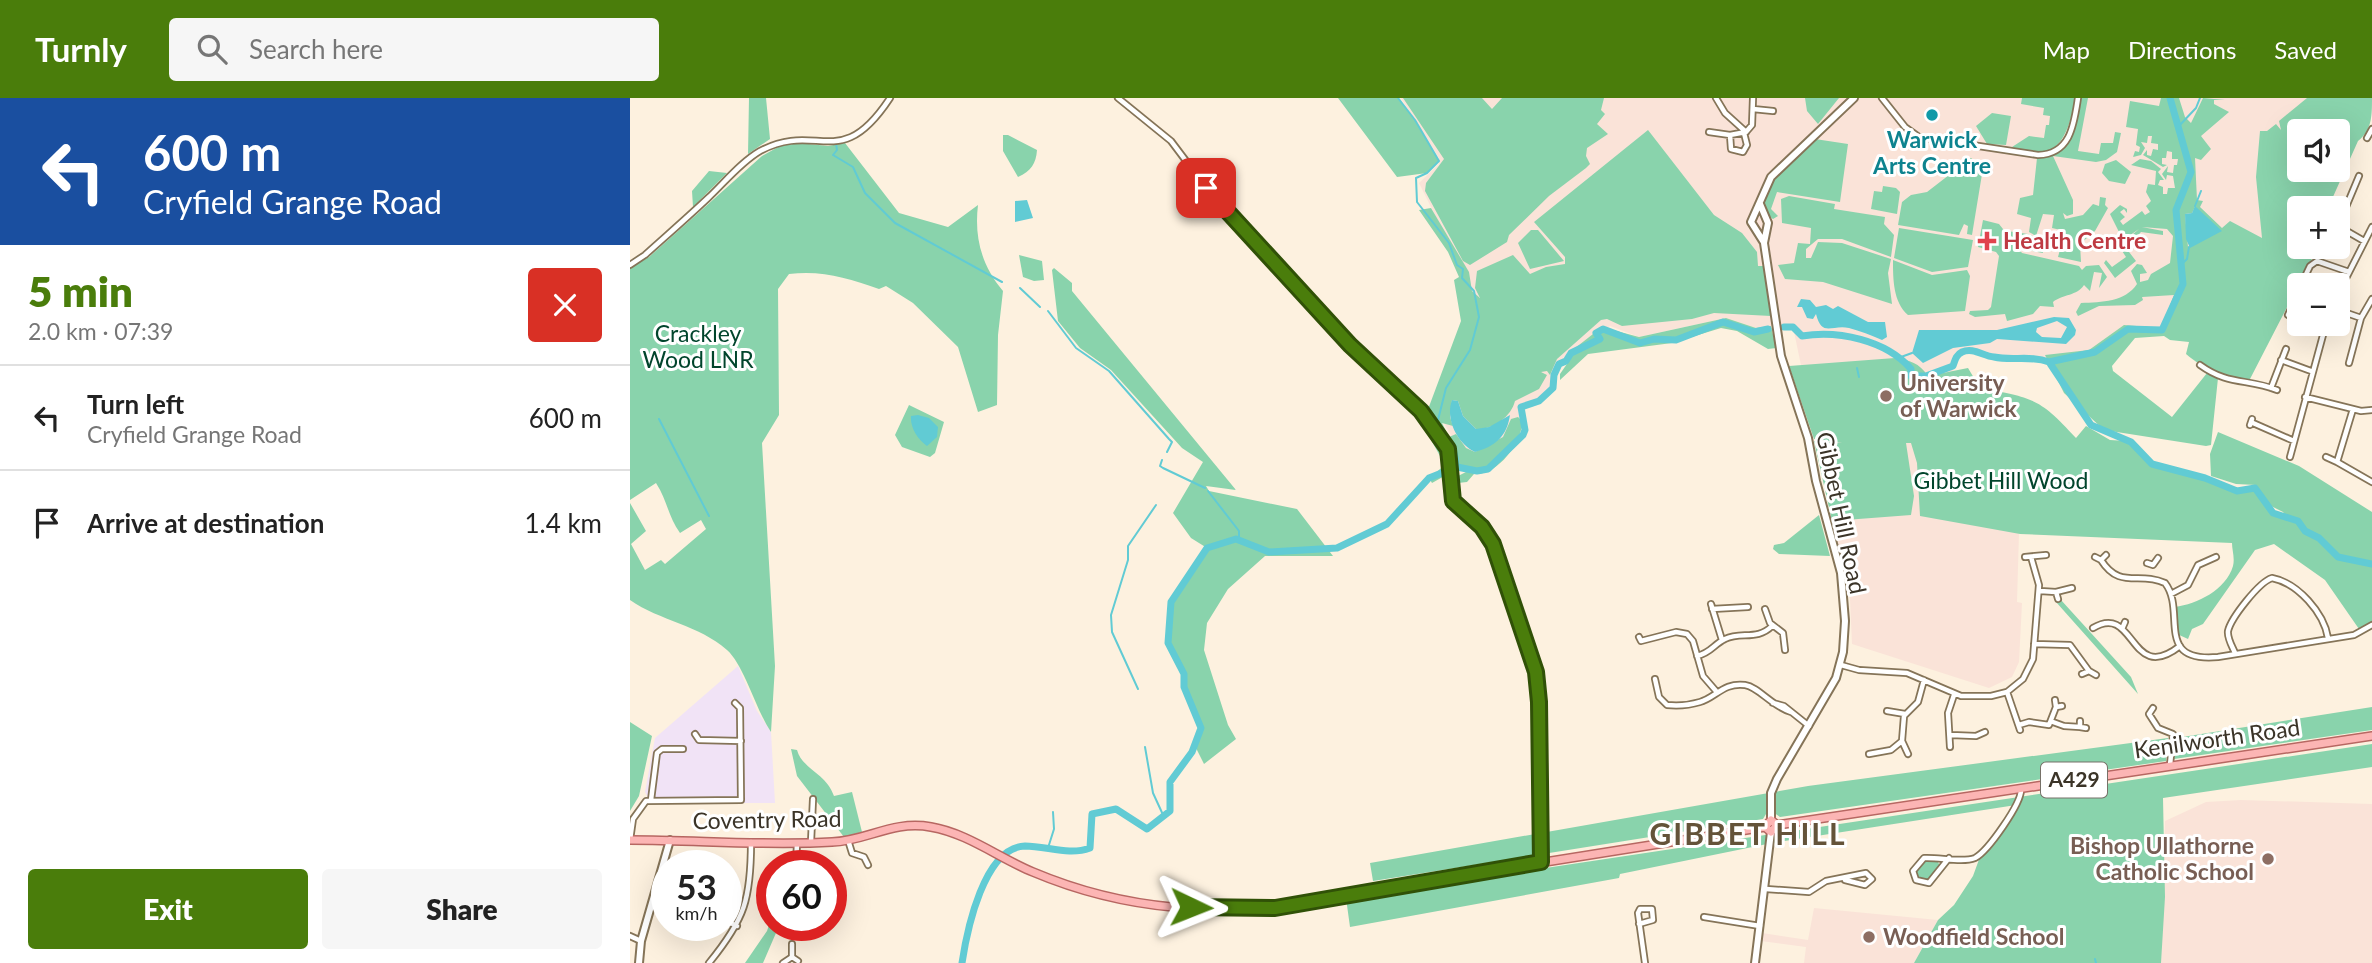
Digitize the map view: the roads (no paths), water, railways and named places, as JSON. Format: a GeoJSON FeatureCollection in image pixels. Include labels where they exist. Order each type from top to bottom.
{"type":"FeatureCollection","features":[{"type":"Feature","properties":{"kind":"main road","name":"Kenilworth Road"},"geometry":{"type":"LineString","coordinates":[[1020,867],[1106,898],[1141,905],[1275,908],[1541,862],[2372,736]]}},
{"type":"Feature","properties":{"kind":"main road","name":"Coventry Road"},"geometry":{"type":"LineString","coordinates":[[630,840],[811,842],[848,840],[891,827],[930,827],[960,836],[1020,867]]}},
{"type":"Feature","properties":{"kind":"street"},"geometry":{"type":"LineString","coordinates":[[881,98],[885,106]]}},
{"type":"Feature","properties":{"kind":"street"},"geometry":{"type":"LineString","coordinates":[[630,265],[645,256],[754,155],[777,143],[798,140],[837,142],[851,138],[869,127],[890,98]]}},
{"type":"Feature","properties":{"kind":"street"},"geometry":{"type":"LineString","coordinates":[[1118,98],[1171,141],[1220,206],[1325,318],[1416,404],[1444,442],[1451,464],[1453,501],[1482,527],[1493,544],[1535,664],[1539,702],[1541,862]]}},
{"type":"Feature","properties":{"kind":"street"},"geometry":{"type":"LineString","coordinates":[[1716,98],[1725,113],[1745,132],[1747,145],[1744,152],[1731,149],[1730,135]]}},
{"type":"Feature","properties":{"kind":"street"},"geometry":{"type":"LineString","coordinates":[[1709,132],[1730,135],[1745,132],[1752,125],[1753,98]]}},
{"type":"Feature","properties":{"kind":"street"},"geometry":{"type":"LineString","coordinates":[[1884,100],[1908,130],[1919,137],[2041,155],[2052,152],[2069,138],[2078,98]]}},
{"type":"Feature","properties":{"kind":"street"},"geometry":{"type":"LineString","coordinates":[[1760,204],[1768,223],[1761,231],[1752,226],[1755,216],[1771,177],[1852,99]]}},
{"type":"Feature","properties":{"kind":"street"},"geometry":{"type":"LineString","coordinates":[[1753,109],[1773,111]]}},
{"type":"Feature","properties":{"kind":"street"},"geometry":{"type":"LineString","coordinates":[[2367,138],[2372,129]]}},
{"type":"Feature","properties":{"kind":"street"},"geometry":{"type":"LineString","coordinates":[[2350,198],[2359,176]]}},
{"type":"Feature","properties":{"kind":"street"},"geometry":{"type":"LineString","coordinates":[[2350,182],[2356,184]]}},
{"type":"Feature","properties":{"kind":"street"},"geometry":{"type":"LineString","coordinates":[[1755,216],[1764,216]]}},
{"type":"Feature","properties":{"kind":"street"},"geometry":{"type":"LineString","coordinates":[[2306,273],[2310,265],[2317,261],[2349,272],[2372,227]]}},
{"type":"Feature","properties":{"kind":"street","name":"Gibbet Hill Road"},"geometry":{"type":"LineString","coordinates":[[1755,963],[1766,888],[1773,786],[1831,690],[1841,665],[1845,621],[1840,573],[1808,438],[1781,356],[1761,231]]}},
{"type":"Feature","properties":{"kind":"street"},"geometry":{"type":"LineString","coordinates":[[2350,233],[2364,241]]}},
{"type":"Feature","properties":{"kind":"street"},"geometry":{"type":"LineString","coordinates":[[2348,365],[2361,318],[2372,299]]}},
{"type":"Feature","properties":{"kind":"street"},"geometry":{"type":"LineString","coordinates":[[2350,314],[2361,318]]}},
{"type":"Feature","properties":{"kind":"street"},"geometry":{"type":"LineString","coordinates":[[2290,457],[2322,336]]}},
{"type":"Feature","properties":{"kind":"street"},"geometry":{"type":"LineString","coordinates":[[2200,365],[2222,381],[2274,389],[2286,348]]}},
{"type":"Feature","properties":{"kind":"street"},"geometry":{"type":"LineString","coordinates":[[2281,360],[2311,371]]}},
{"type":"Feature","properties":{"kind":"street"},"geometry":{"type":"LineString","coordinates":[[2305,397],[2353,409],[2372,410]]}},
{"type":"Feature","properties":{"kind":"street"},"geometry":{"type":"LineString","coordinates":[[2337,462],[2353,409]]}},
{"type":"Feature","properties":{"kind":"street"},"geometry":{"type":"LineString","coordinates":[[2252,422],[2294,441]]}},
{"type":"Feature","properties":{"kind":"street"},"geometry":{"type":"LineString","coordinates":[[2326,457],[2372,482]]}},
{"type":"Feature","properties":{"kind":"street"},"geometry":{"type":"LineString","coordinates":[[1841,665],[1859,670],[1908,673],[1954,695],[1987,697],[2007,692],[2026,675],[2034,644],[2039,591],[2028,557],[2046,555]]}},
{"type":"Feature","properties":{"kind":"street"},"geometry":{"type":"LineString","coordinates":[[2101,560],[2106,555]]}},
{"type":"Feature","properties":{"kind":"street"},"geometry":{"type":"LineString","coordinates":[[2095,557],[2101,560],[2109,572],[2120,578],[2151,579],[2165,583],[2171,594],[2174,633],[2180,646],[2192,655],[2204,658],[2354,635],[2372,625]]}},
{"type":"Feature","properties":{"kind":"street"},"geometry":{"type":"LineString","coordinates":[[2151,579],[2150,564],[2158,558]]}},
{"type":"Feature","properties":{"kind":"street"},"geometry":{"type":"LineString","coordinates":[[2171,594],[2184,589],[2198,565],[2213,558],[2215,565]]}},
{"type":"Feature","properties":{"kind":"street"},"geometry":{"type":"LineString","coordinates":[[2235,653],[2228,634],[2230,625],[2261,582],[2272,578],[2304,597],[2326,623],[2329,639]]}},
{"type":"Feature","properties":{"kind":"street"},"geometry":{"type":"LineString","coordinates":[[2039,591],[2056,592],[2072,588]]}},
{"type":"Feature","properties":{"kind":"street"},"geometry":{"type":"LineString","coordinates":[[2056,592],[2058,599]]}},
{"type":"Feature","properties":{"kind":"street"},"geometry":{"type":"LineString","coordinates":[[1722,640],[1711,606],[1748,607]]}},
{"type":"Feature","properties":{"kind":"street"},"geometry":{"type":"LineString","coordinates":[[1765,609],[1772,626],[1783,633],[1785,650]]}},
{"type":"Feature","properties":{"kind":"street"},"geometry":{"type":"LineString","coordinates":[[2096,618],[2099,624]]}},
{"type":"Feature","properties":{"kind":"street"},"geometry":{"type":"LineString","coordinates":[[2122,629],[2125,622]]}},
{"type":"Feature","properties":{"kind":"street"},"geometry":{"type":"LineString","coordinates":[[2092,628],[2099,624],[2122,629],[2142,653],[2151,659],[2164,658],[2180,646]]}},
{"type":"Feature","properties":{"kind":"street"},"geometry":{"type":"LineString","coordinates":[[1697,656],[1712,651],[1722,640],[1754,636],[1772,626]]}},
{"type":"Feature","properties":{"kind":"street"},"geometry":{"type":"LineString","coordinates":[[1640,642],[1681,632],[1691,639],[1703,676],[1716,691]]}},
{"type":"Feature","properties":{"kind":"street"},"geometry":{"type":"LineString","coordinates":[[2034,644],[2070,645],[2095,675]]}},
{"type":"Feature","properties":{"kind":"street"},"geometry":{"type":"LineString","coordinates":[[2082,674],[2089,671]]}},
{"type":"Feature","properties":{"kind":"street"},"geometry":{"type":"LineString","coordinates":[[1655,679],[1659,697],[1667,705],[1700,702],[1716,691],[1748,686],[1809,726]]}},
{"type":"Feature","properties":{"kind":"street"},"geometry":{"type":"LineString","coordinates":[[1908,754],[1902,741],[1905,714],[1918,702],[1924,680]]}},
{"type":"Feature","properties":{"kind":"street"},"geometry":{"type":"LineString","coordinates":[[2007,692],[2020,728],[2029,722],[2045,727],[2053,722],[2082,725]]}},
{"type":"Feature","properties":{"kind":"street"},"geometry":{"type":"LineString","coordinates":[[1950,747],[1948,716],[1954,695]]}},
{"type":"Feature","properties":{"kind":"street"},"geometry":{"type":"LineString","coordinates":[[630,840],[635,816],[644,802],[741,800],[740,708],[735,703]]}},
{"type":"Feature","properties":{"kind":"street"},"geometry":{"type":"LineString","coordinates":[[2053,722],[2055,703],[2062,706]]}},
{"type":"Feature","properties":{"kind":"street"},"geometry":{"type":"LineString","coordinates":[[2149,715],[2153,708]]}},
{"type":"Feature","properties":{"kind":"street"},"geometry":{"type":"LineString","coordinates":[[2144,709],[2158,728],[2173,734],[2170,766]]}},
{"type":"Feature","properties":{"kind":"street"},"geometry":{"type":"LineString","coordinates":[[1887,711],[1905,714]]}},
{"type":"Feature","properties":{"kind":"street"},"geometry":{"type":"LineString","coordinates":[[1951,735],[1978,739],[1985,732]]}},
{"type":"Feature","properties":{"kind":"street"},"geometry":{"type":"LineString","coordinates":[[695,734],[698,740],[741,741]]}},
{"type":"Feature","properties":{"kind":"street"},"geometry":{"type":"LineString","coordinates":[[1869,754],[1893,749],[1902,741]]}},
{"type":"Feature","properties":{"kind":"street"},"geometry":{"type":"LineString","coordinates":[[651,800],[657,753],[662,749],[682,749]]}},
{"type":"Feature","properties":{"kind":"street"},"geometry":{"type":"LineString","coordinates":[[1949,858],[1929,883],[1922,884],[1914,877],[1913,871],[1921,859],[1949,858],[1969,859],[1981,854],[2017,805],[2021,788]]}},
{"type":"Feature","properties":{"kind":"street"},"geometry":{"type":"LineString","coordinates":[[811,842],[813,799]]}},
{"type":"Feature","properties":{"kind":"street"},"geometry":{"type":"LineString","coordinates":[[639,963],[641,941],[670,840]]}},
{"type":"Feature","properties":{"kind":"street"},"geometry":{"type":"LineString","coordinates":[[848,840],[852,853],[864,857],[868,865]]}},
{"type":"Feature","properties":{"kind":"street"},"geometry":{"type":"LineString","coordinates":[[742,913],[749,895],[751,842]]}},
{"type":"Feature","properties":{"kind":"street"},"geometry":{"type":"LineString","coordinates":[[797,842],[797,850]]}},
{"type":"Feature","properties":{"kind":"street"},"geometry":{"type":"LineString","coordinates":[[1766,888],[1809,892],[1826,881],[1844,880],[1865,885],[1872,879],[1866,873],[1851,875],[1844,880]]}},
{"type":"Feature","properties":{"kind":"street"},"geometry":{"type":"LineString","coordinates":[[1704,917],[1760,926]]}},
{"type":"Feature","properties":{"kind":"street"},"geometry":{"type":"LineString","coordinates":[[1639,924],[1644,963]]}},
{"type":"Feature","properties":{"kind":"street"},"geometry":{"type":"LineString","coordinates":[[630,936],[641,941]]}},
{"type":"Feature","properties":{"kind":"street"},"geometry":{"type":"LineString","coordinates":[[709,963],[726,941]]}},
{"type":"Feature","properties":{"kind":"street"},"geometry":{"type":"LineString","coordinates":[[792,944],[792,957]]}},
{"type":"Feature","properties":{"kind":"street"},"geometry":{"type":"LineString","coordinates":[[792,957],[798,961]]}},
{"type":"Feature","properties":{"kind":"street"},"geometry":{"type":"LineString","coordinates":[[783,963],[792,957]]}},
{"type":"Feature","properties":{"kind":"water"},"geometry":{"type":"Polygon","coordinates":[[[1027,200],[1033,218],[1015,222],[1015,201],[1027,200]]]}},
{"type":"Feature","properties":{"kind":"water"},"geometry":{"type":"Polygon","coordinates":[[[2195,206],[2222,231],[2190,248],[2186,239],[2185,214],[2192,213],[2195,206]]]}},
{"type":"Feature","properties":{"kind":"water"},"geometry":{"type":"Polygon","coordinates":[[[1801,299],[1810,300],[1816,307],[1826,305],[1833,309],[1838,306],[1868,322],[1885,322],[1887,337],[1882,340],[1849,328],[1825,328],[1821,326],[1816,314],[1813,319],[1807,318],[1802,307],[1797,307],[1801,299]]]}},
{"type":"Feature","properties":{"kind":"water"},"geometry":{"type":"Polygon","coordinates":[[[2054,317],[2069,318],[2076,330],[2066,344],[1997,339],[1990,343],[1953,348],[1923,363],[1912,353],[1919,330],[1997,330],[2054,317]],[[2057,321],[2037,328],[2036,332],[2042,337],[2061,338],[2067,327],[2057,321]]]}},
{"type":"Feature","properties":{"kind":"water"},"geometry":{"type":"Polygon","coordinates":[[[1452,400],[1458,401],[1463,416],[1476,429],[1489,427],[1510,415],[1503,434],[1495,443],[1482,450],[1475,452],[1469,448],[1458,437],[1451,422],[1452,400]]]}},
{"type":"Feature","properties":{"kind":"water"},"geometry":{"type":"Polygon","coordinates":[[[911,416],[929,418],[938,427],[937,437],[927,446],[913,428],[911,416]]]}},
{"type":"Feature","properties":{"kind":"waterway"},"geometry":{"type":"LineString","coordinates":[[1398,98],[1415,120],[1439,161],[1427,173],[1416,178],[1417,202],[1449,243],[1457,265],[1463,269],[1462,278],[1474,291],[1479,317],[1470,350],[1446,388],[1437,424],[1455,450],[1457,467]]}},
{"type":"Feature","properties":{"kind":"waterway"},"geometry":{"type":"LineString","coordinates":[[2049,362],[2095,352],[2128,329],[2162,330],[2183,284],[2176,210],[2191,172],[2170,98]]}},
{"type":"Feature","properties":{"kind":"waterway"},"geometry":{"type":"LineString","coordinates":[[2178,127],[2196,108],[2200,98]]}},
{"type":"Feature","properties":{"kind":"waterway"},"geometry":{"type":"LineString","coordinates":[[836,143],[837,150],[833,155],[853,167],[865,193],[895,223],[1002,282]]}},
{"type":"Feature","properties":{"kind":"waterway"},"geometry":{"type":"LineString","coordinates":[[2195,206],[2201,191]]}},
{"type":"Feature","properties":{"kind":"waterway"},"geometry":{"type":"LineString","coordinates":[[2181,265],[2187,259],[2189,247]]}},
{"type":"Feature","properties":{"kind":"waterway"},"geometry":{"type":"LineString","coordinates":[[1020,288],[1040,307]]}},
{"type":"Feature","properties":{"kind":"waterway"},"geometry":{"type":"LineString","coordinates":[[1048,311],[1076,348],[1109,371],[1172,442],[1167,452]]}},
{"type":"Feature","properties":{"kind":"waterway"},"geometry":{"type":"LineString","coordinates":[[962,963],[980,892],[999,860],[1011,850],[1025,846],[1066,851],[1082,850],[1090,848],[1092,814],[1116,809],[1147,829],[1170,811],[1170,782],[1192,752],[1201,728],[1184,687],[1184,674],[1168,643],[1171,602],[1207,548],[1236,539],[1269,552],[1337,548],[1387,524],[1429,478],[1457,467],[1477,471],[1488,469],[1523,435],[1525,430],[1521,407],[1539,401],[1553,388],[1554,375],[1559,364],[1566,361],[1571,353],[1600,339],[1596,333],[1603,329],[1640,343],[1654,339],[1676,340],[1723,322],[1754,332],[1768,329]]}},
{"type":"Feature","properties":{"kind":"waterway"},"geometry":{"type":"LineString","coordinates":[[1784,327],[1793,327],[1802,336],[1846,336],[1875,344],[1901,359],[1911,369],[1911,376],[1926,376],[1953,366],[1958,355],[1966,351],[2001,358],[2049,362],[2091,425],[2131,442],[2152,464],[2205,478],[2237,491],[2255,488],[2273,513],[2298,521],[2305,531],[2319,538],[2338,557],[2372,564]]}},
{"type":"Feature","properties":{"kind":"waterway"},"geometry":{"type":"LineString","coordinates":[[1901,357],[1912,353]]}},
{"type":"Feature","properties":{"kind":"waterway"},"geometry":{"type":"LineString","coordinates":[[1857,368],[1859,377]]}},
{"type":"Feature","properties":{"kind":"waterway"},"geometry":{"type":"LineString","coordinates":[[659,419],[709,516]]}},
{"type":"Feature","properties":{"kind":"waterway"},"geometry":{"type":"LineString","coordinates":[[1162,460],[1160,466],[1163,468],[1205,488]]}},
{"type":"Feature","properties":{"kind":"waterway"},"geometry":{"type":"LineString","coordinates":[[1208,491],[1239,531],[1239,540]]}},
{"type":"Feature","properties":{"kind":"waterway"},"geometry":{"type":"LineString","coordinates":[[1138,689],[1112,632],[1111,615],[1128,560],[1128,546],[1156,505]]}},
{"type":"Feature","properties":{"kind":"waterway"},"geometry":{"type":"LineString","coordinates":[[1145,747],[1153,793],[1164,817]]}},
{"type":"Feature","properties":{"kind":"waterway"},"geometry":{"type":"LineString","coordinates":[[1048,848],[1054,829],[1053,812]]}},
{"type":"Feature","properties":{"kind":"waterway"},"geometry":{"type":"LineString","coordinates":[[2095,959],[2096,963]]}},
{"type":"Feature","properties":{"kind":"place","name":"Warwick Arts Centre"},"geometry":{"type":"Point","coordinates":[1932,115]}},
{"type":"Feature","properties":{"kind":"place","name":"Health Centre"},"geometry":{"type":"Point","coordinates":[1987,241]}},
{"type":"Feature","properties":{"kind":"place","name":"University of Warwick"},"geometry":{"type":"Point","coordinates":[1886,396]}},
{"type":"Feature","properties":{"kind":"place","name":"Bishop Ullathorne Catholic School"},"geometry":{"type":"Point","coordinates":[2268,859]}},
{"type":"Feature","properties":{"kind":"place","name":"Woodfield School"},"geometry":{"type":"Point","coordinates":[1869,937]}},
{"type":"Feature","properties":{"kind":"district","name":"GIBBET HILL"},"geometry":{"type":"Point","coordinates":[1748,835]}},
{"type":"Feature","properties":{"kind":"park label","name":"Crackley Wood LNR"},"geometry":{"type":"Point","coordinates":[698,347]}},
{"type":"Feature","properties":{"kind":"park label","name":"Gibbet Hill Wood"},"geometry":{"type":"Point","coordinates":[2001,481]}}]}
